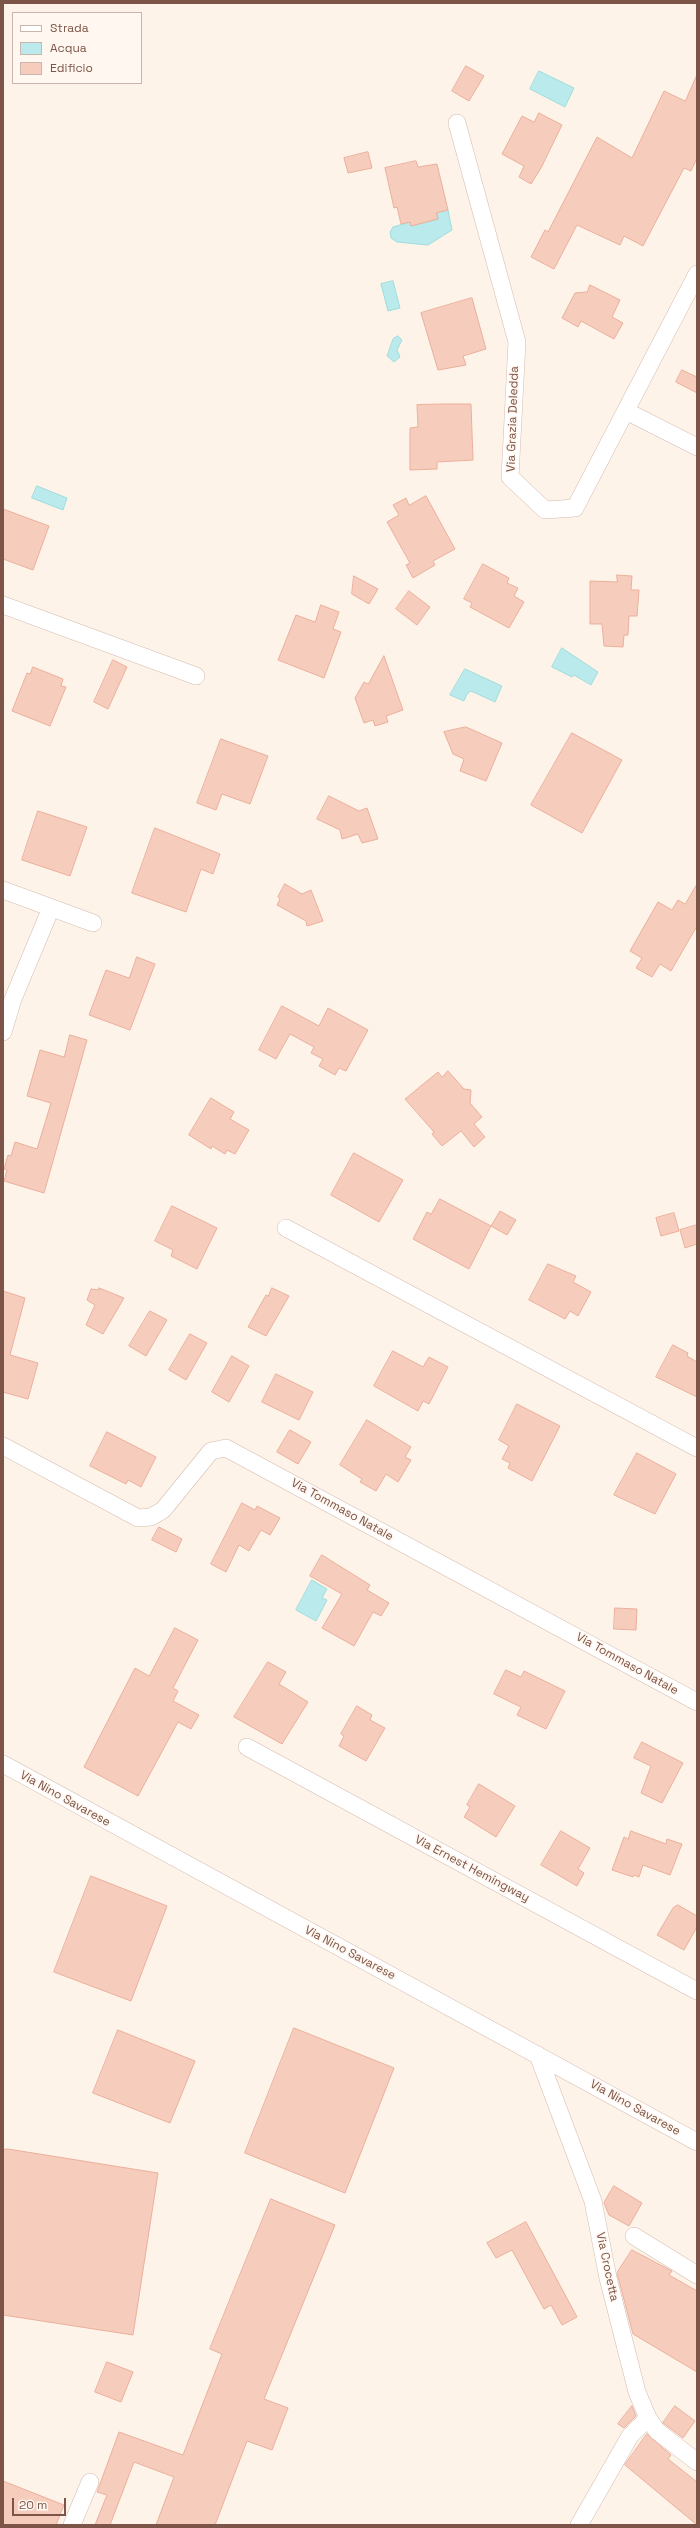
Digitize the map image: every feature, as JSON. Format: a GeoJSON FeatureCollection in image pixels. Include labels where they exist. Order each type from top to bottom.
{"type":"FeatureCollection","features":[{"type":"Feature","properties":{"kind":"street","name":"Via Grazia Deledda"},"geometry":{"type":"LineString","coordinates":[[457,123],[517,342],[510,477],[545,510],[575,508],[697,274]]}},
{"type":"Feature","properties":{"kind":"street"},"geometry":{"type":"LineString","coordinates":[[626,410],[697,447]]}},
{"type":"Feature","properties":{"kind":"street"},"geometry":{"type":"LineString","coordinates":[[3,605],[196,676]]}},
{"type":"Feature","properties":{"kind":"street"},"geometry":{"type":"LineString","coordinates":[[3,890],[93,922]]}},
{"type":"Feature","properties":{"kind":"street"},"geometry":{"type":"LineString","coordinates":[[3,1032],[13,999],[51,908]]}},
{"type":"Feature","properties":{"kind":"street"},"geometry":{"type":"LineString","coordinates":[[286,1228],[697,1448]]}},
{"type":"Feature","properties":{"kind":"street","name":"Via Tommaso Natale"},"geometry":{"type":"LineString","coordinates":[[3,1446],[138,1518],[151,1517],[163,1510],[211,1451],[226,1448],[697,1702]]}},
{"type":"Feature","properties":{"kind":"street","name":"Via Ernest Hemingway"},"geometry":{"type":"LineString","coordinates":[[247,1747],[697,1991]]}},
{"type":"Feature","properties":{"kind":"street","name":"Via Nino Savarese"},"geometry":{"type":"LineString","coordinates":[[3,1764],[697,2142]]}},
{"type":"Feature","properties":{"kind":"street","name":"Via Crocetta"},"geometry":{"type":"LineString","coordinates":[[538,2055],[593,2201],[608,2278],[637,2392],[648,2418],[657,2431],[697,2462]]}},
{"type":"Feature","properties":{"kind":"street"},"geometry":{"type":"LineString","coordinates":[[634,2236],[697,2275]]}},
{"type":"Feature","properties":{"kind":"street"},"geometry":{"type":"LineString","coordinates":[[579,2525],[630,2436],[648,2418]]}},
{"type":"Feature","properties":{"kind":"street"},"geometry":{"type":"LineString","coordinates":[[72,2525],[90,2482]]}},
{"type":"Feature","properties":{"kind":"water"},"geometry":{"type":"Polygon","coordinates":[[[539,71],[574,88],[565,107],[530,89],[539,71]]]}},
{"type":"Feature","properties":{"kind":"water"},"geometry":{"type":"Polygon","coordinates":[[[448,210],[452,230],[428,245],[397,242],[391,238],[390,232],[393,227],[410,222],[411,226],[438,219],[437,213],[448,210]]]}},
{"type":"Feature","properties":{"kind":"water"},"geometry":{"type":"Polygon","coordinates":[[[393,281],[400,308],[388,311],[381,284],[393,281]]]}},
{"type":"Feature","properties":{"kind":"water"},"geometry":{"type":"Polygon","coordinates":[[[398,336],[402,340],[397,350],[400,357],[394,362],[387,356],[393,339],[398,336]]]}},
{"type":"Feature","properties":{"kind":"water"},"geometry":{"type":"Polygon","coordinates":[[[37,486],[67,498],[63,510],[32,498],[37,486]]]}},
{"type":"Feature","properties":{"kind":"water"},"geometry":{"type":"Polygon","coordinates":[[[562,648],[598,672],[591,685],[574,675],[572,677],[552,667],[562,648]]]}},
{"type":"Feature","properties":{"kind":"water"},"geometry":{"type":"Polygon","coordinates":[[[465,669],[502,686],[495,702],[471,691],[467,694],[464,701],[450,695],[465,669]]]}},
{"type":"Feature","properties":{"kind":"water"},"geometry":{"type":"Polygon","coordinates":[[[312,1580],[327,1589],[322,1598],[327,1600],[316,1621],[296,1610],[312,1580]]]}},
{"type":"Feature","properties":{"kind":"building"},"geometry":{"type":"Polygon","coordinates":[[[466,66],[484,76],[469,101],[452,91],[466,66]]]}},
{"type":"Feature","properties":{"kind":"building"},"geometry":{"type":"Polygon","coordinates":[[[697,75],[697,158],[691,171],[684,168],[643,246],[624,236],[620,245],[577,225],[554,269],[531,257],[545,230],[548,232],[597,137],[632,158],[664,91],[685,101],[697,75]]]}},
{"type":"Feature","properties":{"kind":"building"},"geometry":{"type":"Polygon","coordinates":[[[539,113],[562,125],[541,168],[531,184],[519,177],[524,166],[502,154],[522,116],[534,122],[539,113]]]}},
{"type":"Feature","properties":{"kind":"building"},"geometry":{"type":"Polygon","coordinates":[[[368,152],[372,168],[348,173],[344,158],[368,152]]]}},
{"type":"Feature","properties":{"kind":"building"},"geometry":{"type":"Polygon","coordinates":[[[416,161],[418,167],[437,164],[448,210],[436,213],[438,219],[411,226],[410,222],[401,224],[397,207],[394,208],[385,168],[416,161]]]}},
{"type":"Feature","properties":{"kind":"building"},"geometry":{"type":"Polygon","coordinates":[[[590,285],[620,300],[612,317],[623,323],[614,339],[581,321],[578,327],[562,318],[575,293],[587,292],[590,285]]]}},
{"type":"Feature","properties":{"kind":"building"},"geometry":{"type":"Polygon","coordinates":[[[472,298],[486,349],[463,356],[466,365],[438,370],[421,313],[472,298]]]}},
{"type":"Feature","properties":{"kind":"building"},"geometry":{"type":"Polygon","coordinates":[[[682,370],[697,377],[697,393],[676,382],[682,370]]]}},
{"type":"Feature","properties":{"kind":"building"},"geometry":{"type":"Polygon","coordinates":[[[471,404],[473,460],[437,462],[437,469],[410,470],[410,428],[418,427],[417,405],[471,404]]]}},
{"type":"Feature","properties":{"kind":"building"},"geometry":{"type":"Polygon","coordinates":[[[426,496],[455,549],[433,561],[435,565],[413,578],[406,565],[410,563],[387,522],[399,515],[393,505],[406,498],[409,505],[426,496]]]}},
{"type":"Feature","properties":{"kind":"building"},"geometry":{"type":"Polygon","coordinates":[[[3,509],[49,526],[33,570],[3,559],[3,509]]]}},
{"type":"Feature","properties":{"kind":"building"},"geometry":{"type":"Polygon","coordinates":[[[483,564],[509,578],[507,583],[518,588],[514,596],[524,602],[509,628],[470,607],[472,603],[464,599],[483,564]]]}},
{"type":"Feature","properties":{"kind":"building"},"geometry":{"type":"Polygon","coordinates":[[[617,575],[632,576],[631,590],[639,590],[637,616],[629,616],[628,635],[624,635],[623,647],[604,646],[602,624],[590,624],[590,581],[617,582],[617,575]]]}},
{"type":"Feature","properties":{"kind":"building"},"geometry":{"type":"Polygon","coordinates":[[[354,576],[378,589],[369,604],[352,594],[354,576]]]}},
{"type":"Feature","properties":{"kind":"building"},"geometry":{"type":"Polygon","coordinates":[[[409,591],[430,607],[417,625],[396,609],[409,591]]]}},
{"type":"Feature","properties":{"kind":"building"},"geometry":{"type":"Polygon","coordinates":[[[321,605],[339,612],[333,629],[341,632],[324,678],[278,660],[296,615],[315,622],[321,605]]]}},
{"type":"Feature","properties":{"kind":"building"},"geometry":{"type":"Polygon","coordinates":[[[384,656],[403,710],[386,716],[388,722],[375,726],[373,720],[364,723],[355,698],[364,682],[368,684],[384,656]]]}},
{"type":"Feature","properties":{"kind":"building"},"geometry":{"type":"Polygon","coordinates":[[[113,660],[127,667],[108,709],[94,702],[113,660]]]}},
{"type":"Feature","properties":{"kind":"building"},"geometry":{"type":"Polygon","coordinates":[[[33,667],[63,679],[61,686],[66,687],[50,726],[12,711],[27,673],[30,674],[33,667]]]}},
{"type":"Feature","properties":{"kind":"building"},"geometry":{"type":"Polygon","coordinates":[[[466,727],[502,743],[486,781],[460,771],[464,759],[453,754],[444,732],[466,727]]]}},
{"type":"Feature","properties":{"kind":"building"},"geometry":{"type":"Polygon","coordinates":[[[572,733],[622,760],[582,833],[531,805],[572,733]]]}},
{"type":"Feature","properties":{"kind":"building"},"geometry":{"type":"Polygon","coordinates":[[[221,739],[268,756],[250,804],[222,794],[216,810],[197,803],[221,739]]]}},
{"type":"Feature","properties":{"kind":"building"},"geometry":{"type":"Polygon","coordinates":[[[329,796],[359,811],[367,808],[378,839],[362,843],[358,834],[342,839],[340,830],[317,819],[329,796]]]}},
{"type":"Feature","properties":{"kind":"building"},"geometry":{"type":"Polygon","coordinates":[[[38,811],[87,827],[70,876],[22,860],[38,811]]]}},
{"type":"Feature","properties":{"kind":"building"},"geometry":{"type":"Polygon","coordinates":[[[155,828],[220,854],[213,874],[201,869],[186,912],[132,893],[155,828]]]}},
{"type":"Feature","properties":{"kind":"building"},"geometry":{"type":"Polygon","coordinates":[[[285,884],[302,894],[311,890],[323,921],[307,926],[306,921],[277,905],[280,899],[278,897],[285,884]]]}},
{"type":"Feature","properties":{"kind":"building"},"geometry":{"type":"Polygon","coordinates":[[[697,884],[697,926],[671,971],[660,964],[652,977],[636,968],[642,958],[630,951],[658,902],[672,910],[678,900],[685,904],[697,884]]]}},
{"type":"Feature","properties":{"kind":"building"},"geometry":{"type":"Polygon","coordinates":[[[137,957],[155,964],[130,1030],[89,1015],[106,970],[129,978],[137,957]]]}},
{"type":"Feature","properties":{"kind":"building"},"geometry":{"type":"Polygon","coordinates":[[[282,1006],[319,1026],[328,1008],[368,1030],[346,1071],[339,1068],[335,1075],[319,1066],[323,1059],[311,1053],[314,1047],[290,1034],[276,1059],[259,1050],[282,1006]]]}},
{"type":"Feature","properties":{"kind":"building"},"geometry":{"type":"Polygon","coordinates":[[[70,1035],[87,1040],[44,1193],[4,1181],[7,1170],[4,1169],[8,1155],[11,1156],[15,1142],[37,1149],[51,1103],[27,1096],[40,1050],[64,1057],[70,1035]]]}},
{"type":"Feature","properties":{"kind":"building"},"geometry":{"type":"Polygon","coordinates":[[[448,1071],[464,1089],[471,1090],[470,1103],[482,1117],[474,1124],[485,1137],[474,1147],[461,1131],[442,1146],[432,1134],[434,1132],[405,1099],[438,1072],[442,1077],[448,1071]]]}},
{"type":"Feature","properties":{"kind":"building"},"geometry":{"type":"Polygon","coordinates":[[[211,1098],[234,1112],[230,1119],[249,1130],[235,1154],[227,1150],[225,1154],[212,1146],[211,1149],[189,1135],[211,1098]]]}},
{"type":"Feature","properties":{"kind":"building"},"geometry":{"type":"Polygon","coordinates":[[[354,1153],[403,1180],[379,1222],[331,1195],[354,1153]]]}},
{"type":"Feature","properties":{"kind":"building"},"geometry":{"type":"Polygon","coordinates":[[[440,1199],[491,1226],[469,1269],[413,1239],[427,1212],[431,1214],[440,1199]]]}},
{"type":"Feature","properties":{"kind":"building"},"geometry":{"type":"Polygon","coordinates":[[[172,1206],[217,1228],[197,1269],[171,1256],[173,1250],[155,1241],[172,1206]]]}},
{"type":"Feature","properties":{"kind":"building"},"geometry":{"type":"Polygon","coordinates":[[[500,1211],[516,1220],[507,1235],[491,1226],[500,1211]]]}},
{"type":"Feature","properties":{"kind":"building"},"geometry":{"type":"Polygon","coordinates":[[[674,1213],[679,1231],[661,1236],[656,1218],[674,1213]]]}},
{"type":"Feature","properties":{"kind":"building"},"geometry":{"type":"Polygon","coordinates":[[[697,1225],[697,1244],[685,1248],[680,1230],[697,1225]]]}},
{"type":"Feature","properties":{"kind":"building"},"geometry":{"type":"Polygon","coordinates":[[[548,1264],[576,1276],[573,1282],[591,1292],[578,1316],[570,1311],[565,1319],[529,1300],[548,1264]]]}},
{"type":"Feature","properties":{"kind":"building"},"geometry":{"type":"Polygon","coordinates":[[[99,1288],[124,1298],[103,1334],[86,1325],[95,1305],[87,1300],[91,1289],[99,1290],[99,1288]]]}},
{"type":"Feature","properties":{"kind":"building"},"geometry":{"type":"Polygon","coordinates":[[[272,1288],[289,1296],[266,1336],[248,1327],[266,1295],[268,1296],[272,1288]]]}},
{"type":"Feature","properties":{"kind":"building"},"geometry":{"type":"Polygon","coordinates":[[[3,1291],[25,1298],[10,1355],[38,1363],[28,1399],[3,1392],[3,1291]]]}},
{"type":"Feature","properties":{"kind":"building"},"geometry":{"type":"Polygon","coordinates":[[[150,1311],[167,1320],[146,1356],[129,1346],[150,1311]]]}},
{"type":"Feature","properties":{"kind":"building"},"geometry":{"type":"Polygon","coordinates":[[[190,1334],[207,1343],[186,1380],[169,1370],[190,1334]]]}},
{"type":"Feature","properties":{"kind":"building"},"geometry":{"type":"Polygon","coordinates":[[[673,1345],[688,1353],[687,1356],[697,1362],[697,1397],[656,1377],[673,1345]]]}},
{"type":"Feature","properties":{"kind":"building"},"geometry":{"type":"Polygon","coordinates":[[[393,1351],[423,1367],[429,1357],[448,1367],[429,1404],[423,1401],[418,1411],[374,1386],[393,1351]]]}},
{"type":"Feature","properties":{"kind":"building"},"geometry":{"type":"Polygon","coordinates":[[[232,1356],[249,1366],[229,1402],[212,1392],[232,1356]]]}},
{"type":"Feature","properties":{"kind":"building"},"geometry":{"type":"Polygon","coordinates":[[[276,1374],[313,1392],[299,1420],[262,1402],[276,1374]]]}},
{"type":"Feature","properties":{"kind":"building"},"geometry":{"type":"Polygon","coordinates":[[[517,1404],[560,1426],[532,1481],[508,1468],[510,1463],[502,1459],[509,1446],[499,1440],[517,1404]]]}},
{"type":"Feature","properties":{"kind":"building"},"geometry":{"type":"Polygon","coordinates":[[[367,1420],[411,1447],[405,1457],[411,1460],[398,1482],[386,1474],[376,1491],[360,1482],[362,1479],[340,1465],[367,1420]]]}},
{"type":"Feature","properties":{"kind":"building"},"geometry":{"type":"Polygon","coordinates":[[[290,1430],[311,1442],[298,1464],[277,1452],[290,1430]]]}},
{"type":"Feature","properties":{"kind":"building"},"geometry":{"type":"Polygon","coordinates":[[[107,1432],[156,1457],[141,1487],[128,1480],[126,1484],[90,1466],[107,1432]]]}},
{"type":"Feature","properties":{"kind":"building"},"geometry":{"type":"Polygon","coordinates":[[[637,1453],[676,1474],[655,1514],[614,1495],[637,1453]]]}},
{"type":"Feature","properties":{"kind":"building"},"geometry":{"type":"Polygon","coordinates":[[[242,1503],[255,1510],[257,1506],[280,1518],[270,1535],[261,1530],[249,1551],[239,1545],[226,1572],[211,1564],[242,1503]]]}},
{"type":"Feature","properties":{"kind":"building"},"geometry":{"type":"Polygon","coordinates":[[[159,1527],[182,1539],[176,1552],[152,1540],[159,1527]]]}},
{"type":"Feature","properties":{"kind":"building"},"geometry":{"type":"Polygon","coordinates":[[[322,1555],[370,1585],[367,1590],[389,1603],[381,1616],[373,1612],[354,1646],[322,1628],[342,1594],[310,1576],[322,1555]]]}},
{"type":"Feature","properties":{"kind":"building"},"geometry":{"type":"Polygon","coordinates":[[[615,1608],[637,1609],[636,1630],[614,1629],[615,1608]]]}},
{"type":"Feature","properties":{"kind":"building"},"geometry":{"type":"Polygon","coordinates":[[[175,1628],[198,1640],[173,1688],[178,1691],[173,1701],[199,1715],[191,1729],[178,1722],[138,1796],[84,1767],[135,1668],[149,1676],[175,1628]]]}},
{"type":"Feature","properties":{"kind":"building"},"geometry":{"type":"Polygon","coordinates":[[[268,1662],[286,1672],[279,1684],[308,1702],[282,1744],[234,1717],[268,1662]]]}},
{"type":"Feature","properties":{"kind":"building"},"geometry":{"type":"Polygon","coordinates":[[[506,1670],[521,1677],[524,1671],[565,1691],[546,1729],[517,1715],[521,1707],[494,1694],[506,1670]]]}},
{"type":"Feature","properties":{"kind":"building"},"geometry":{"type":"Polygon","coordinates":[[[357,1706],[372,1715],[370,1720],[385,1728],[366,1761],[339,1746],[344,1736],[341,1734],[357,1706]]]}},
{"type":"Feature","properties":{"kind":"building"},"geometry":{"type":"Polygon","coordinates":[[[642,1742],[683,1763],[662,1803],[641,1793],[651,1766],[634,1758],[642,1742]]]}},
{"type":"Feature","properties":{"kind":"building"},"geometry":{"type":"Polygon","coordinates":[[[479,1784],[515,1806],[496,1837],[464,1817],[470,1807],[467,1805],[479,1784]]]}},
{"type":"Feature","properties":{"kind":"building"},"geometry":{"type":"Polygon","coordinates":[[[561,1831],[590,1848],[578,1869],[584,1873],[577,1886],[541,1865],[561,1831]]]}},
{"type":"Feature","properties":{"kind":"building"},"geometry":{"type":"Polygon","coordinates":[[[631,1831],[666,1844],[667,1839],[682,1844],[670,1875],[643,1865],[639,1877],[634,1875],[633,1877],[612,1870],[624,1837],[628,1839],[631,1831]]]}},
{"type":"Feature","properties":{"kind":"building"},"geometry":{"type":"Polygon","coordinates":[[[91,1876],[167,1906],[131,2001],[54,1972],[91,1876]]]}},
{"type":"Feature","properties":{"kind":"building"},"geometry":{"type":"Polygon","coordinates":[[[678,1905],[697,1916],[697,1927],[684,1950],[657,1935],[673,1908],[678,1905]]]}},
{"type":"Feature","properties":{"kind":"building"},"geometry":{"type":"Polygon","coordinates":[[[294,2028],[394,2068],[345,2193],[245,2153],[294,2028]]]}},
{"type":"Feature","properties":{"kind":"building"},"geometry":{"type":"Polygon","coordinates":[[[118,2030],[195,2061],[170,2123],[93,2093],[118,2030]]]}},
{"type":"Feature","properties":{"kind":"building"},"geometry":{"type":"Polygon","coordinates":[[[8,2149],[158,2173],[133,2335],[3,2315],[3,2150],[8,2149]]]}},
{"type":"Feature","properties":{"kind":"building"},"geometry":{"type":"Polygon","coordinates":[[[614,2186],[642,2203],[629,2226],[609,2215],[604,2203],[614,2186]]]}},
{"type":"Feature","properties":{"kind":"building"},"geometry":{"type":"Polygon","coordinates":[[[271,2199],[335,2225],[264,2399],[288,2408],[272,2450],[247,2441],[215,2525],[156,2525],[174,2477],[134,2462],[110,2525],[95,2525],[107,2495],[97,2492],[119,2432],[183,2455],[222,2354],[210,2349],[271,2199]]]}},
{"type":"Feature","properties":{"kind":"building"},"geometry":{"type":"Polygon","coordinates":[[[526,2222],[577,2317],[562,2325],[551,2305],[544,2309],[512,2250],[496,2258],[487,2243],[526,2222]]]}},
{"type":"Feature","properties":{"kind":"building"},"geometry":{"type":"Polygon","coordinates":[[[632,2250],[672,2271],[669,2275],[697,2291],[697,2372],[633,2334],[617,2273],[632,2250]]]}},
{"type":"Feature","properties":{"kind":"building"},"geometry":{"type":"Polygon","coordinates":[[[107,2362],[133,2372],[121,2402],[95,2392],[107,2362]]]}},
{"type":"Feature","properties":{"kind":"building"},"geometry":{"type":"Polygon","coordinates":[[[632,2406],[636,2416],[624,2428],[618,2424],[632,2406]]]}},
{"type":"Feature","properties":{"kind":"building"},"geometry":{"type":"Polygon","coordinates":[[[675,2406],[695,2421],[683,2438],[663,2423],[675,2406]]]}},
{"type":"Feature","properties":{"kind":"building"},"geometry":{"type":"Polygon","coordinates":[[[647,2434],[671,2455],[668,2459],[697,2482],[697,2525],[625,2465],[647,2434]]]}},
{"type":"Feature","properties":{"kind":"building"},"geometry":{"type":"Polygon","coordinates":[[[3,2481],[64,2505],[56,2525],[3,2525],[3,2481]]]}}]}
